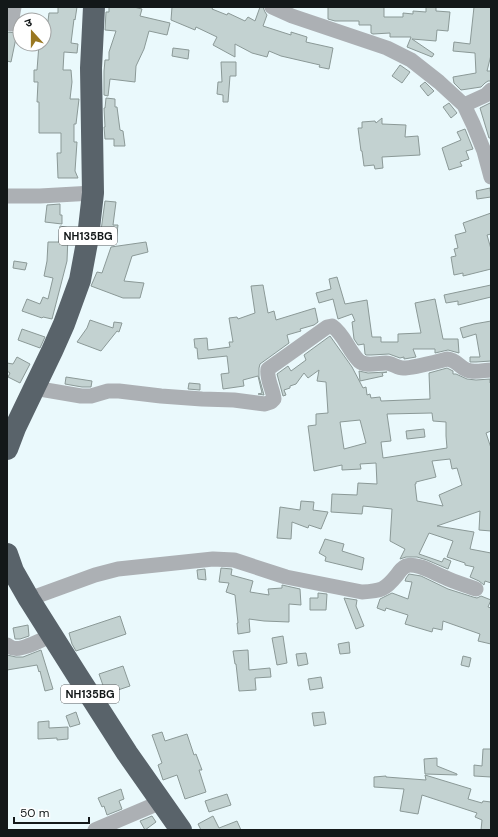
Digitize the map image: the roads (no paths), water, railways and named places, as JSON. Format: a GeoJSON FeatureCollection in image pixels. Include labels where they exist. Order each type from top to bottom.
{"type":"FeatureCollection","features":[{"type":"Feature","properties":{"kind":"highway","name":"NH135BG"},"geometry":{"type":"LineString","coordinates":[[7,449],[15,428],[64,324],[80,280],[88,238],[92,193],[91,68],[94,7]]}},
{"type":"Feature","properties":{"kind":"highway","name":"NH135BG"},"geometry":{"type":"LineString","coordinates":[[7,554],[13,570],[29,599],[127,753],[181,830]]}},
{"type":"Feature","properties":{"kind":"street"},"geometry":{"type":"LineString","coordinates":[[10,24],[14,7]]}},
{"type":"Feature","properties":{"kind":"street"},"geometry":{"type":"LineString","coordinates":[[272,7],[292,16],[387,48],[411,60],[439,82],[464,105],[484,151],[491,177]]}},
{"type":"Feature","properties":{"kind":"street"},"geometry":{"type":"LineString","coordinates":[[464,105],[486,95],[491,90]]}},
{"type":"Feature","properties":{"kind":"street"},"geometry":{"type":"LineString","coordinates":[[7,196],[92,193]]}},
{"type":"Feature","properties":{"kind":"street"},"geometry":{"type":"LineString","coordinates":[[34,388],[81,396],[91,396],[108,390],[161,396],[234,400],[265,404],[274,399],[267,373],[268,369],[327,327],[332,326],[340,332],[355,356],[362,363],[388,363],[403,368],[452,360],[467,370],[491,370]]}},
{"type":"Feature","properties":{"kind":"street"},"geometry":{"type":"LineString","coordinates":[[29,599],[95,575],[118,569],[213,559],[234,560],[286,577],[362,592],[381,590],[389,585],[402,568],[410,565],[423,568],[476,589]]}},
{"type":"Feature","properties":{"kind":"street"},"geometry":{"type":"LineString","coordinates":[[7,644],[12,648],[20,648],[52,635]]}},
{"type":"Feature","properties":{"kind":"street"},"geometry":{"type":"LineString","coordinates":[[95,830],[161,802]]}}]}
